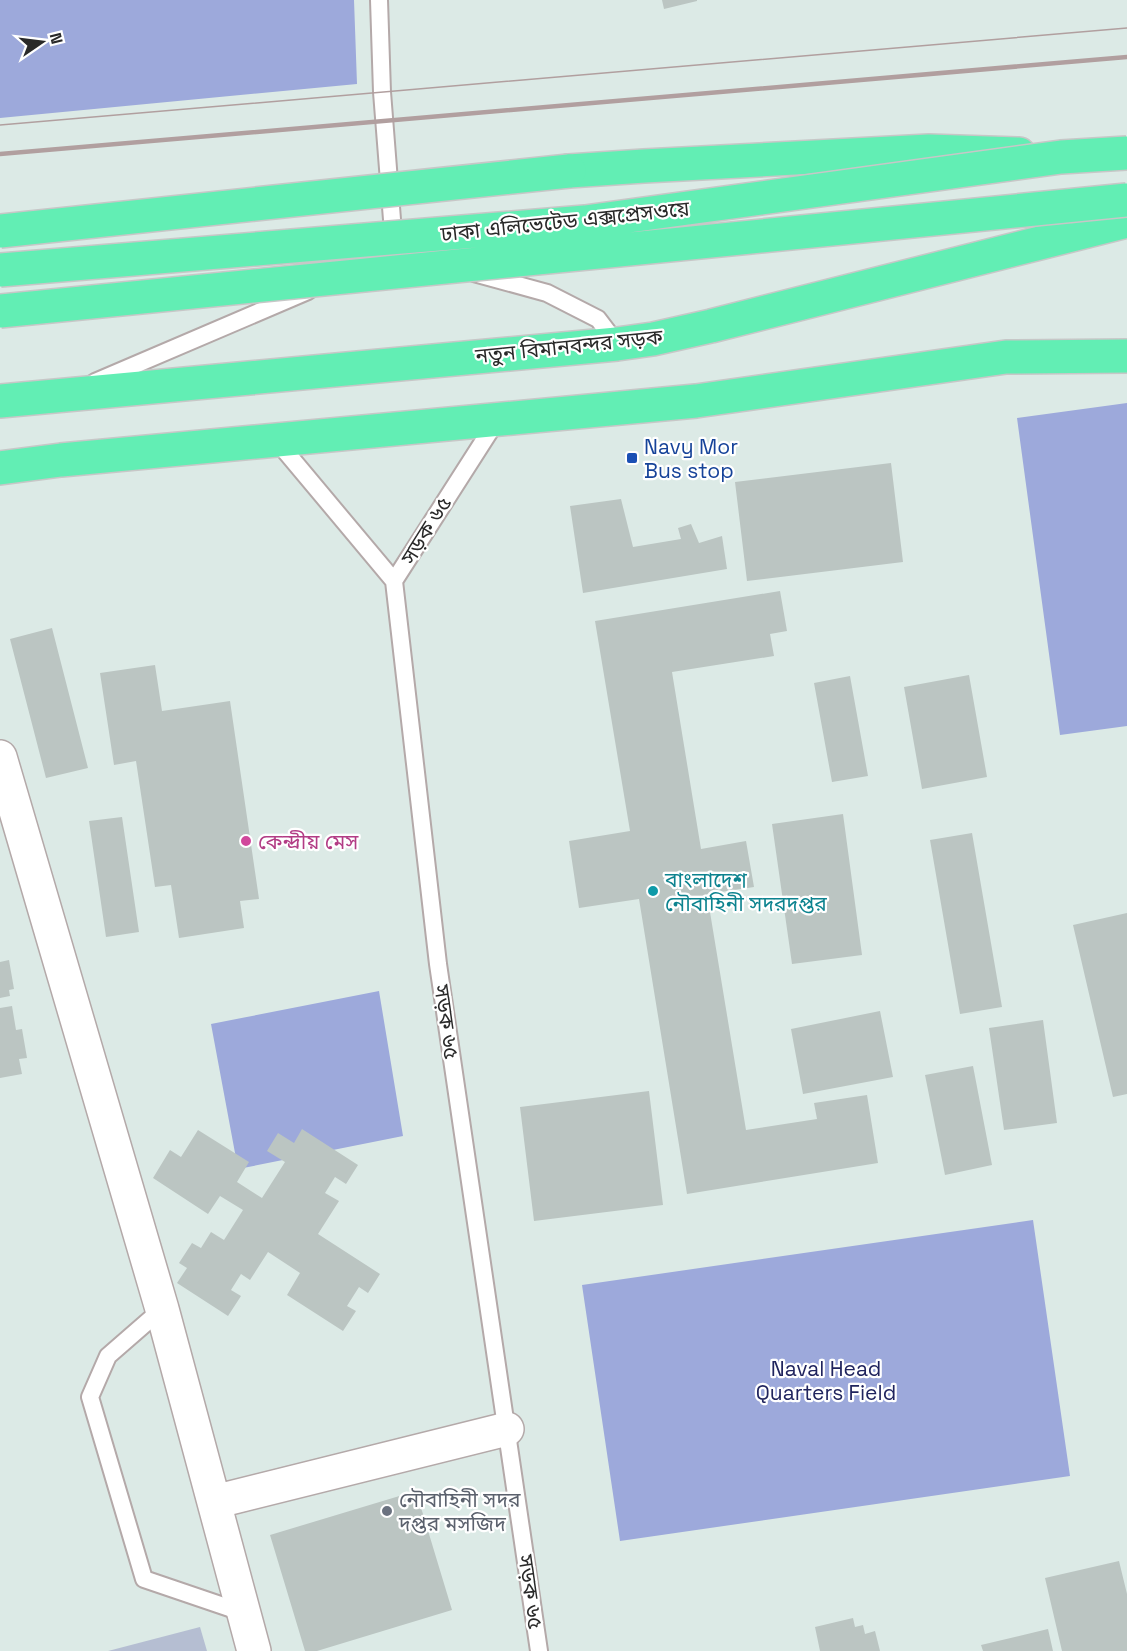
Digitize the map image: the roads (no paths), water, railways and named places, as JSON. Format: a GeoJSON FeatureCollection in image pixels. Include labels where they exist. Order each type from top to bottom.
{"type":"FeatureCollection","features":[{"type":"Feature","properties":{"kind":"highway"},"geometry":{"type":"LineString","coordinates":[[0,231],[422,186],[644,166],[929,151],[1000,152],[1061,157]]}},
{"type":"Feature","properties":{"kind":"highway","name":"ঢাকা এলিভেটেড এক্সপ্রেসওয়ে"},"geometry":{"type":"LineString","coordinates":[[0,270],[585,222],[1061,157],[1127,153]]}},
{"type":"Feature","properties":{"kind":"highway","name":"ঢাকা এলিভেটেড এক্সপ্রেসওয়ে"},"geometry":{"type":"LineString","coordinates":[[0,311],[1127,200]]}},
{"type":"Feature","properties":{"kind":"highway","name":"নতুন বিমানবন্দর সড়ক"},"geometry":{"type":"LineString","coordinates":[[0,401],[653,339],[1127,221]]}},
{"type":"Feature","properties":{"kind":"highway"},"geometry":{"type":"LineString","coordinates":[[0,468],[696,400],[1006,357],[1127,332]]}},
{"type":"Feature","properties":{"kind":"highway"},"geometry":{"type":"LineString","coordinates":[[1006,357],[1127,356]]}},
{"type":"Feature","properties":{"kind":"street"},"geometry":{"type":"LineString","coordinates":[[0,757],[162,1309],[254,1651]]}},
{"type":"Feature","properties":{"kind":"street"},"geometry":{"type":"LineString","coordinates":[[214,1502],[507,1429]]}},
{"type":"Feature","properties":{"kind":"lane"},"geometry":{"type":"LineString","coordinates":[[379,0],[382,92],[394,245]]}},
{"type":"Feature","properties":{"kind":"lane"},"geometry":{"type":"LineString","coordinates":[[394,245],[418,257],[547,293],[598,319],[617,344]]}},
{"type":"Feature","properties":{"kind":"lane"},"geometry":{"type":"LineString","coordinates":[[65,394],[339,278],[394,245]]}},
{"type":"Feature","properties":{"kind":"lane","name":"সড়ক ৬৫"},"geometry":{"type":"LineString","coordinates":[[497,419],[394,581],[438,964],[539,1651]]}},
{"type":"Feature","properties":{"kind":"lane"},"geometry":{"type":"LineString","coordinates":[[276,440],[394,581]]}},
{"type":"Feature","properties":{"kind":"lane"},"geometry":{"type":"LineString","coordinates":[[162,1309],[108,1356],[90,1397],[144,1579],[244,1613]]}},
{"type":"Feature","properties":{"kind":"tram line"},"geometry":{"type":"LineString","coordinates":[[0,125],[1127,28]]}},
{"type":"Feature","properties":{"kind":"railway"},"geometry":{"type":"LineString","coordinates":[[0,154],[1127,57]]}},
{"type":"Feature","properties":{"kind":"place","name":"Navy Mor Bus stop"},"geometry":{"type":"Point","coordinates":[632,458]}},
{"type":"Feature","properties":{"kind":"place","name":"কেন্দ্রীয় মেস"},"geometry":{"type":"Point","coordinates":[246,841]}},
{"type":"Feature","properties":{"kind":"place","name":"বাংলাদেশ নৌবাহিনী সদরদপ্তর"},"geometry":{"type":"Point","coordinates":[653,891]}},
{"type":"Feature","properties":{"kind":"place","name":"নৌবাহিনী সদর দপ্তর মসজিদ"},"geometry":{"type":"Point","coordinates":[387,1511]}},
{"type":"Feature","properties":{"kind":"park label","name":"Naval Head Quarters Field"},"geometry":{"type":"Point","coordinates":[826,1380]}}]}
